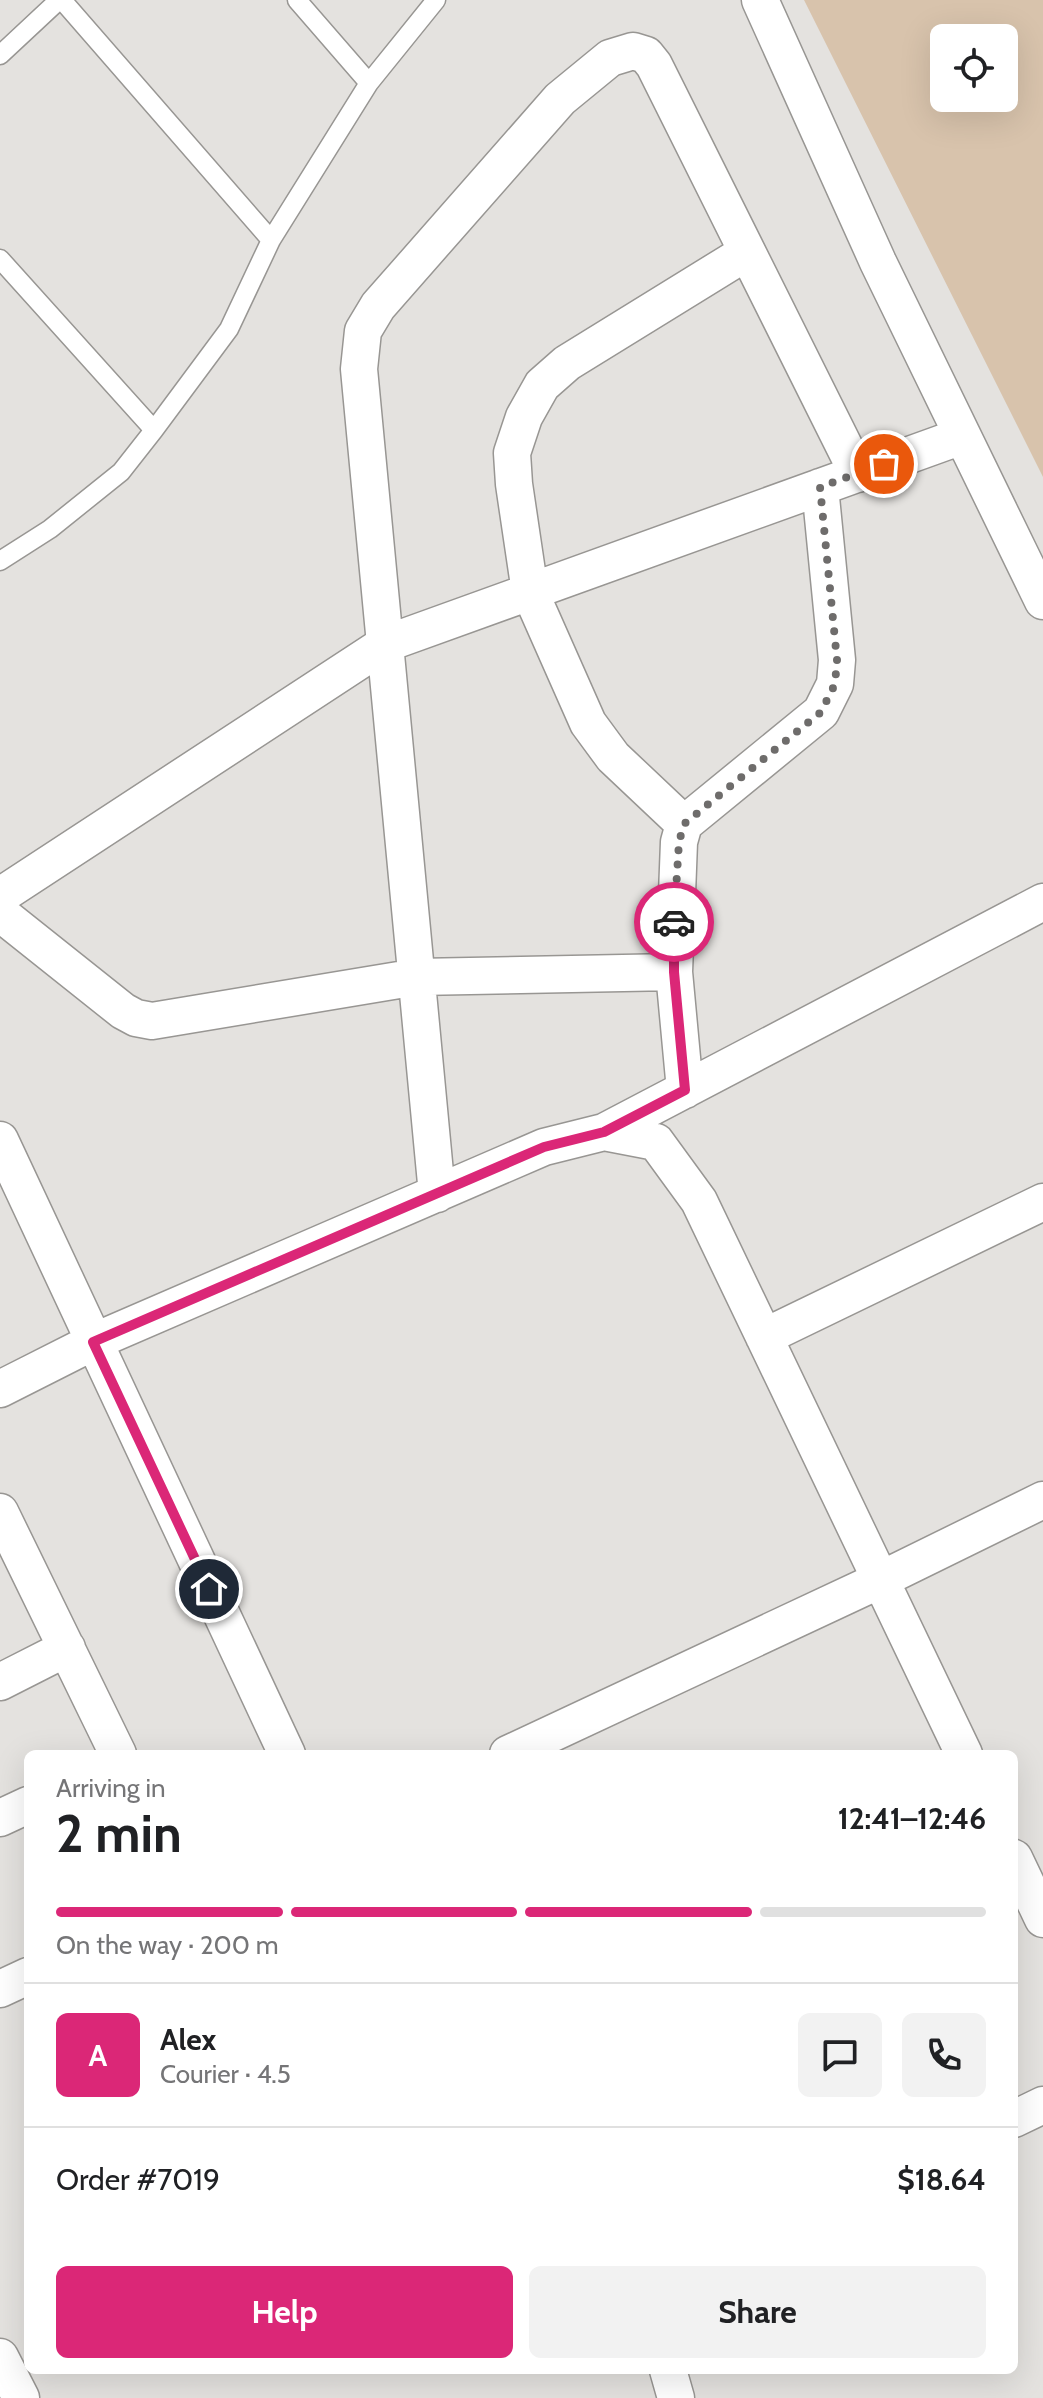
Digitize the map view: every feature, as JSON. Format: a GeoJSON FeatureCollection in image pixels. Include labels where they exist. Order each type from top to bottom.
{"type":"FeatureCollection","features":[{"type":"Feature","properties":{"kind":"street"},"geometry":{"type":"LineString","coordinates":[[760,0],[878,262],[1043,601]]}},
{"type":"Feature","properties":{"kind":"street"},"geometry":{"type":"LineString","coordinates":[[437,1194],[359,369],[363,331],[378,306],[560,99],[610,58],[633,51],[646,55],[654,65],[858,474]]}},
{"type":"Feature","properties":{"kind":"street"},"geometry":{"type":"LineString","coordinates":[[684,824],[613,757],[588,723],[530,592],[512,453],[524,417],[542,385],[567,363],[747,252]]}},
{"type":"Feature","properties":{"kind":"street"},"geometry":{"type":"LineString","coordinates":[[0,896],[385,644],[962,436]]}},
{"type":"Feature","properties":{"kind":"street"},"geometry":{"type":"LineString","coordinates":[[685,1090],[674,972],[678,856],[684,824],[821,712],[835,684],[837,660],[820,487]]}},
{"type":"Feature","properties":{"kind":"street"},"geometry":{"type":"LineString","coordinates":[[0,1389],[93,1342],[544,1147],[604,1132],[1043,902]]}},
{"type":"Feature","properties":{"kind":"street"},"geometry":{"type":"LineString","coordinates":[[0,913],[123,1011],[152,1021],[417,977],[674,972]]}},
{"type":"Feature","properties":{"kind":"street"},"geometry":{"type":"LineString","coordinates":[[604,1132],[656,1142],[699,1201],[962,1750]]}},
{"type":"Feature","properties":{"kind":"street"},"geometry":{"type":"LineString","coordinates":[[0,1140],[285,1750]]}},
{"type":"Feature","properties":{"kind":"street"},"geometry":{"type":"LineString","coordinates":[[764,1337],[1043,1202]]}},
{"type":"Feature","properties":{"kind":"street"},"geometry":{"type":"LineString","coordinates":[[517,1750],[1043,1500]]}},
{"type":"Feature","properties":{"kind":"street"},"geometry":{"type":"LineString","coordinates":[[3,1525],[116,1750]]}},
{"type":"Feature","properties":{"kind":"street"},"geometry":{"type":"LineString","coordinates":[[0,1682],[67,1648]]}},
{"type":"Feature","properties":{"kind":"street"},"geometry":{"type":"LineString","coordinates":[[0,1818],[24,1807]]}},
{"type":"Feature","properties":{"kind":"street"},"geometry":{"type":"LineString","coordinates":[[1018,1866],[1043,1919]]}},
{"type":"Feature","properties":{"kind":"street"},"geometry":{"type":"LineString","coordinates":[[0,1989],[24,1978]]}},
{"type":"Feature","properties":{"kind":"street"},"geometry":{"type":"LineString","coordinates":[[1018,2117],[1043,2105]]}},
{"type":"Feature","properties":{"kind":"street"},"geometry":{"type":"LineString","coordinates":[[0,2357],[21,2398]]}},
{"type":"Feature","properties":{"kind":"street"},"geometry":{"type":"LineString","coordinates":[[669,2374],[676,2398]]}},
{"type":"Feature","properties":{"kind":"lane"},"geometry":{"type":"LineString","coordinates":[[0,55],[60,0],[271,240]]}},
{"type":"Feature","properties":{"kind":"lane"},"geometry":{"type":"LineString","coordinates":[[297,0],[369,83]]}},
{"type":"Feature","properties":{"kind":"lane"},"geometry":{"type":"LineString","coordinates":[[0,561],[50,529],[121,472],[154,430],[229,329],[271,240],[369,83],[433,1]]}},
{"type":"Feature","properties":{"kind":"lane"},"geometry":{"type":"LineString","coordinates":[[0,259],[154,430]]}},
{"type":"Feature","properties":{"kind":"shaded area"},"geometry":{"type":"Polygon","coordinates":[[[804,0],[1043,0],[1043,477],[804,0]]]}},
{"type":"Feature","properties":{"kind":"way so far"},"geometry":{"type":"LineString","coordinates":[[674,922],[679,842],[684,824],[821,712],[835,684],[837,660],[820,487],[884,464]]}},
{"type":"Feature","properties":{"kind":"route"},"geometry":{"type":"LineString","coordinates":[[209,1589],[93,1342],[544,1147],[604,1132],[685,1090],[674,972],[674,922]]}}]}
